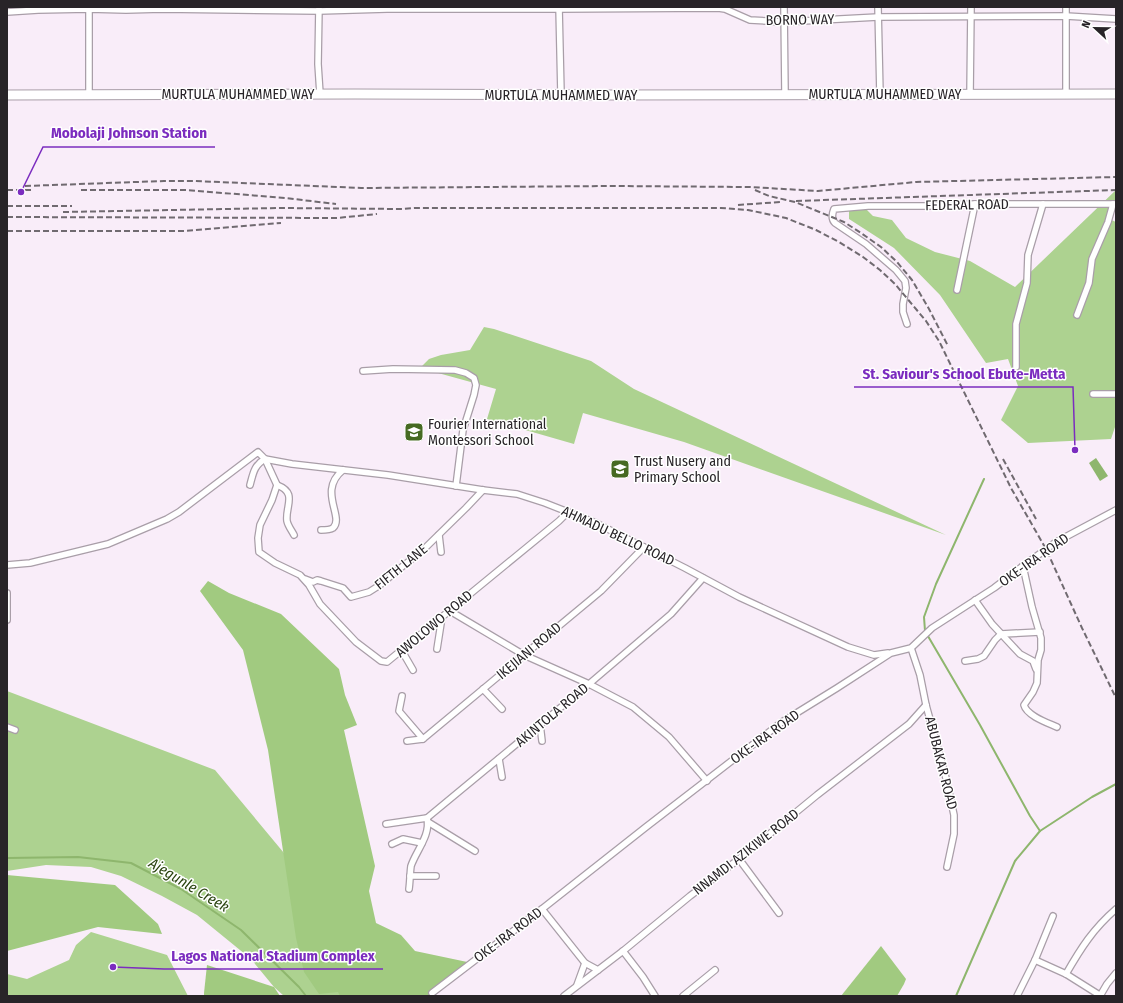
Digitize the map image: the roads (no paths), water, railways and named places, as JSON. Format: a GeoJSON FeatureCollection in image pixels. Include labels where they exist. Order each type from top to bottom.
{"type":"FeatureCollection","features":[{"type":"Feature","properties":{"kind":"main road","name":"MURTULA MUHAMMED WAY"},"geometry":{"type":"LineString","coordinates":[[7,95],[1116,94]]}},
{"type":"Feature","properties":{"kind":"street"},"geometry":{"type":"LineString","coordinates":[[784,7],[785,94]]}},
{"type":"Feature","properties":{"kind":"street"},"geometry":{"type":"LineString","coordinates":[[878,7],[880,95]]}},
{"type":"Feature","properties":{"kind":"street"},"geometry":{"type":"LineString","coordinates":[[970,94],[972,7]]}},
{"type":"Feature","properties":{"kind":"street"},"geometry":{"type":"LineString","coordinates":[[1066,7],[1066,94]]}},
{"type":"Feature","properties":{"kind":"street"},"geometry":{"type":"LineString","coordinates":[[89,8],[90,95]]}},
{"type":"Feature","properties":{"kind":"street","name":"BORNO WAY"},"geometry":{"type":"LineString","coordinates":[[7,12],[89,8],[126,10],[718,8],[725,9],[750,20],[784,22],[878,17],[971,16],[1066,16],[1116,19]]}},
{"type":"Feature","properties":{"kind":"street"},"geometry":{"type":"LineString","coordinates":[[559,8],[561,94]]}},
{"type":"Feature","properties":{"kind":"street"},"geometry":{"type":"LineString","coordinates":[[319,9],[318,64],[320,94]]}},
{"type":"Feature","properties":{"kind":"street"},"geometry":{"type":"LineString","coordinates":[[957,290],[975,204]]}},
{"type":"Feature","properties":{"kind":"street","name":"FEDERAL ROAD"},"geometry":{"type":"LineString","coordinates":[[907,324],[902,304],[906,288],[905,281],[896,270],[866,244],[835,223],[832,217],[834,209],[868,206],[975,204],[1114,204]]}},
{"type":"Feature","properties":{"kind":"street"},"geometry":{"type":"LineString","coordinates":[[1016,366],[1016,324],[1026,283],[1028,255],[1043,204]]}},
{"type":"Feature","properties":{"kind":"street"},"geometry":{"type":"LineString","coordinates":[[1077,315],[1089,283],[1092,259],[1114,204]]}},
{"type":"Feature","properties":{"kind":"street"},"geometry":{"type":"LineString","coordinates":[[363,371],[393,369],[455,370],[466,373],[474,378],[476,385],[463,430],[456,486]]}},
{"type":"Feature","properties":{"kind":"street"},"geometry":{"type":"LineString","coordinates":[[1093,394],[1116,394]]}},
{"type":"Feature","properties":{"kind":"street"},"geometry":{"type":"LineString","coordinates":[[7,566],[30,563],[108,544],[167,519],[179,512],[258,452],[265,459],[277,485],[284,488],[289,495],[287,520],[294,536]]}},
{"type":"Feature","properties":{"kind":"street"},"geometry":{"type":"LineString","coordinates":[[250,485],[256,467],[259,462],[265,459]]}},
{"type":"Feature","properties":{"kind":"street","name":"AHMADU BELLO ROAD"},"geometry":{"type":"LineString","coordinates":[[265,459],[292,464],[388,475],[517,494],[545,503],[596,523],[739,597],[848,647],[878,656],[890,653]]}},
{"type":"Feature","properties":{"kind":"street"},"geometry":{"type":"LineString","coordinates":[[321,530],[332,529],[336,522],[331,488],[337,475],[343,470]]}},
{"type":"Feature","properties":{"kind":"street","name":"AWOLOWO ROAD"},"geometry":{"type":"LineString","coordinates":[[277,485],[272,500],[260,525],[258,538],[259,552],[275,563],[305,579],[320,604],[334,620],[356,642],[381,662],[387,662],[402,651],[568,512]]}},
{"type":"Feature","properties":{"kind":"street","name":"FIFTH LANE"},"geometry":{"type":"LineString","coordinates":[[305,579],[313,582],[317,580],[343,588],[351,597],[369,592],[380,585],[423,550],[482,490]]}},
{"type":"Feature","properties":{"kind":"street","name":"OKE-IRA ROAD"},"geometry":{"type":"LineString","coordinates":[[432,993],[782,722],[838,688],[890,653],[911,648],[932,628],[994,588],[1056,542],[1116,510]]}},
{"type":"Feature","properties":{"kind":"street"},"geometry":{"type":"LineString","coordinates":[[439,535],[441,552]]}},
{"type":"Feature","properties":{"kind":"street","name":"IKEJIANI ROAD"},"geometry":{"type":"LineString","coordinates":[[423,739],[601,591],[644,547]]}},
{"type":"Feature","properties":{"kind":"street"},"geometry":{"type":"LineString","coordinates":[[1022,566],[1041,638],[1037,683],[1024,705],[1028,711],[1038,718],[1057,727]]}},
{"type":"Feature","properties":{"kind":"street","name":"AKINTOLA ROAD"},"geometry":{"type":"LineString","coordinates":[[428,820],[499,758],[671,614],[703,578]]}},
{"type":"Feature","properties":{"kind":"street"},"geometry":{"type":"LineString","coordinates":[[7,594],[7,620]]}},
{"type":"Feature","properties":{"kind":"street"},"geometry":{"type":"LineString","coordinates":[[975,600],[992,624],[1020,654],[1033,661],[1037,671]]}},
{"type":"Feature","properties":{"kind":"street"},"geometry":{"type":"LineString","coordinates":[[450,611],[524,655],[589,684],[633,708],[670,737],[707,781]]}},
{"type":"Feature","properties":{"kind":"street"},"geometry":{"type":"LineString","coordinates":[[437,649],[442,618]]}},
{"type":"Feature","properties":{"kind":"street"},"geometry":{"type":"LineString","coordinates":[[965,661],[978,659],[984,656],[1001,634],[1040,632]]}},
{"type":"Feature","properties":{"kind":"street"},"geometry":{"type":"LineString","coordinates":[[911,648],[920,675],[926,705]]}},
{"type":"Feature","properties":{"kind":"street"},"geometry":{"type":"LineString","coordinates":[[402,651],[413,670]]}},
{"type":"Feature","properties":{"kind":"street"},"geometry":{"type":"LineString","coordinates":[[483,689],[502,708]]}},
{"type":"Feature","properties":{"kind":"street"},"geometry":{"type":"LineString","coordinates":[[402,696],[399,712],[423,739]]}},
{"type":"Feature","properties":{"kind":"street","name":"NNAMDI AZIKIWE ROAD"},"geometry":{"type":"LineString","coordinates":[[564,996],[739,859],[817,795],[909,724],[926,705]]}},
{"type":"Feature","properties":{"kind":"street","name":"ABUBAKAR ROAD"},"geometry":{"type":"LineString","coordinates":[[926,705],[946,778],[954,815],[954,834],[946,867]]}},
{"type":"Feature","properties":{"kind":"street"},"geometry":{"type":"LineString","coordinates":[[540,724],[542,741]]}},
{"type":"Feature","properties":{"kind":"street"},"geometry":{"type":"LineString","coordinates":[[7,727],[15,730]]}},
{"type":"Feature","properties":{"kind":"street"},"geometry":{"type":"LineString","coordinates":[[407,741],[423,739]]}},
{"type":"Feature","properties":{"kind":"street"},"geometry":{"type":"LineString","coordinates":[[499,758],[502,777]]}},
{"type":"Feature","properties":{"kind":"street"},"geometry":{"type":"LineString","coordinates":[[409,889],[411,866],[422,844],[428,820]]}},
{"type":"Feature","properties":{"kind":"street"},"geometry":{"type":"LineString","coordinates":[[386,824],[428,820],[475,851]]}},
{"type":"Feature","properties":{"kind":"street"},"geometry":{"type":"LineString","coordinates":[[392,844],[403,839],[422,844]]}},
{"type":"Feature","properties":{"kind":"street"},"geometry":{"type":"LineString","coordinates":[[739,859],[779,913]]}},
{"type":"Feature","properties":{"kind":"street"},"geometry":{"type":"LineString","coordinates":[[410,876],[436,876]]}},
{"type":"Feature","properties":{"kind":"street"},"geometry":{"type":"LineString","coordinates":[[542,909],[585,963],[598,970]]}},
{"type":"Feature","properties":{"kind":"street"},"geometry":{"type":"LineString","coordinates":[[1066,974],[1092,932],[1116,909]]}},
{"type":"Feature","properties":{"kind":"street"},"geometry":{"type":"LineString","coordinates":[[1017,996],[1035,960],[1053,916]]}},
{"type":"Feature","properties":{"kind":"street"},"geometry":{"type":"LineString","coordinates":[[623,951],[655,996]]}},
{"type":"Feature","properties":{"kind":"street"},"geometry":{"type":"LineString","coordinates":[[1035,960],[1066,974],[1100,996],[1116,973]]}},
{"type":"Feature","properties":{"kind":"street"},"geometry":{"type":"LineString","coordinates":[[577,986],[585,963]]}},
{"type":"Feature","properties":{"kind":"street"},"geometry":{"type":"LineString","coordinates":[[684,996],[715,970]]}},
{"type":"Feature","properties":{"kind":"waterway"},"geometry":{"type":"LineString","coordinates":[[984,479],[936,584],[924,617],[925,631],[1040,831]]}},
{"type":"Feature","properties":{"kind":"waterway"},"geometry":{"type":"LineString","coordinates":[[956,996],[1015,861],[1040,831],[1092,797],[1116,784]]}},
{"type":"Feature","properties":{"kind":"waterway","name":"Ajegunle Creek"},"geometry":{"type":"LineString","coordinates":[[7,858],[78,857],[131,863],[181,889],[241,930],[299,987],[306,996]]}},
{"type":"Feature","properties":{"kind":"railway"},"geometry":{"type":"LineString","coordinates":[[25,186],[195,181],[361,188],[611,186],[750,187],[818,191],[916,182],[1116,177]]}},
{"type":"Feature","properties":{"kind":"railway"},"geometry":{"type":"LineString","coordinates":[[7,190],[31,190]]}},
{"type":"Feature","properties":{"kind":"railway"},"geometry":{"type":"LineString","coordinates":[[81,190],[186,190],[285,198],[336,204]]}},
{"type":"Feature","properties":{"kind":"railway"},"geometry":{"type":"LineString","coordinates":[[755,190],[769,196],[795,202],[844,222],[881,247],[897,262],[912,280],[948,346]]}},
{"type":"Feature","properties":{"kind":"railway"},"geometry":{"type":"LineString","coordinates":[[796,201],[1116,190]]}},
{"type":"Feature","properties":{"kind":"railway"},"geometry":{"type":"LineString","coordinates":[[738,205],[780,202]]}},
{"type":"Feature","properties":{"kind":"railway"},"geometry":{"type":"LineString","coordinates":[[7,206],[72,206]]}},
{"type":"Feature","properties":{"kind":"railway"},"geometry":{"type":"LineString","coordinates":[[63,212],[281,208],[721,208],[748,210],[786,218],[816,230],[839,242],[880,270],[895,284],[926,321],[939,341],[1011,488],[1046,549],[1116,698]]}},
{"type":"Feature","properties":{"kind":"railway"},"geometry":{"type":"LineString","coordinates":[[7,217],[337,218],[377,214]]}},
{"type":"Feature","properties":{"kind":"railway"},"geometry":{"type":"LineString","coordinates":[[7,231],[184,231],[281,223]]}},
{"type":"Feature","properties":{"kind":"railway"},"geometry":{"type":"LineString","coordinates":[[1003,459],[1036,519]]}},
{"type":"Feature","properties":{"kind":"place","name":"Mobolaji Johnson Station"},"geometry":{"type":"Point","coordinates":[21,192]}},
{"type":"Feature","properties":{"kind":"place","name":"Fourier International Montessori School"},"geometry":{"type":"Point","coordinates":[414,432]}},
{"type":"Feature","properties":{"kind":"place","name":"St. Saviour's School Ebute-Metta"},"geometry":{"type":"Point","coordinates":[1075,450]}},
{"type":"Feature","properties":{"kind":"place","name":"Trust Nusery and Primary School"},"geometry":{"type":"Point","coordinates":[620,469]}},
{"type":"Feature","properties":{"kind":"place","name":"Lagos National Stadium Complex"},"geometry":{"type":"Point","coordinates":[113,967]}}]}
